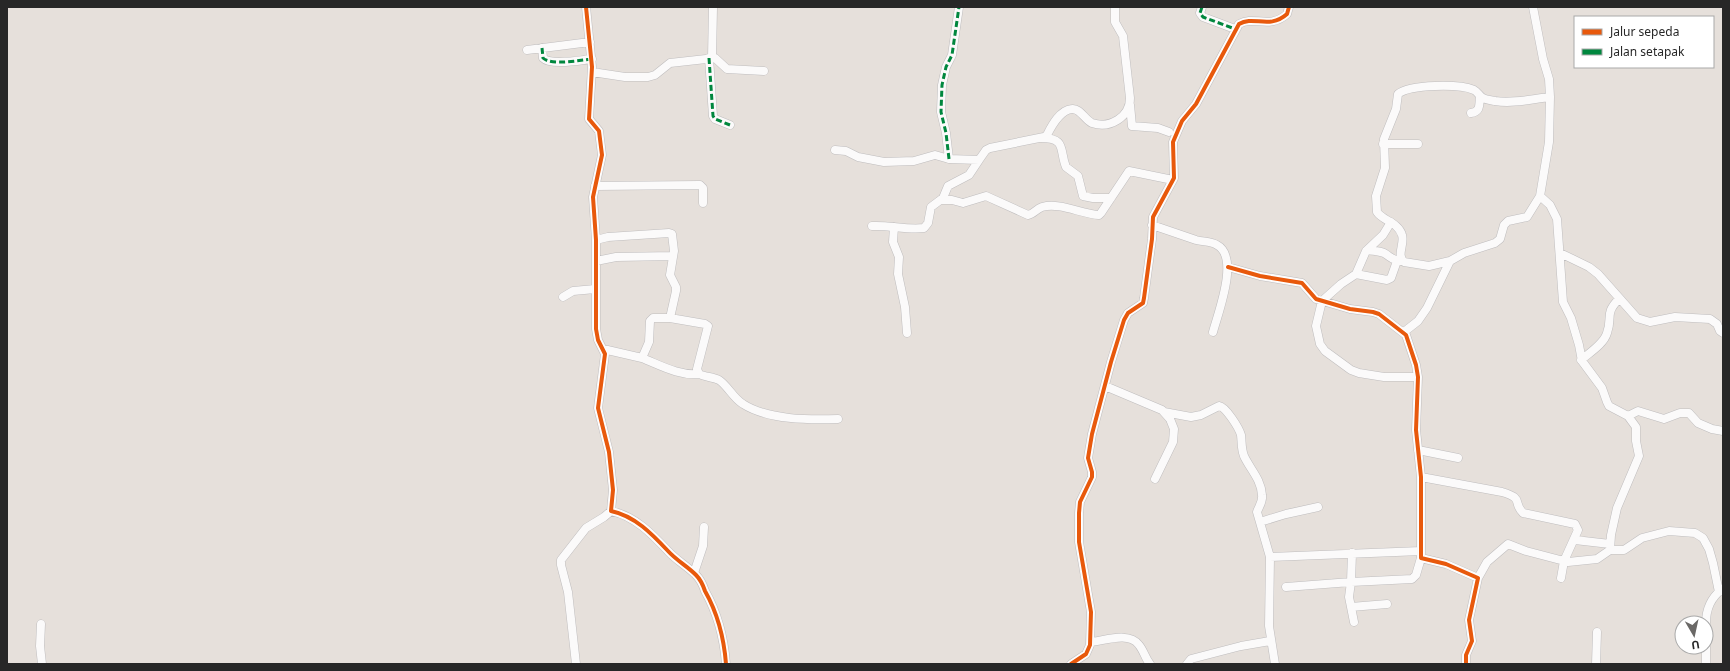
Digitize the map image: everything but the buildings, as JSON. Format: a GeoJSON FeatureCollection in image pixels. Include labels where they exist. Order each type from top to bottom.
{"type":"FeatureCollection","features":[{"type":"Feature","properties":{"kind":"street"},"geometry":{"type":"LineString","coordinates":[[576,664],[568,592],[561,560],[586,528],[611,511],[613,490],[609,452],[598,408],[605,354],[596,334],[596,240],[594,197],[602,155],[599,131],[589,119],[592,58],[586,7]]}},
{"type":"Feature","properties":{"kind":"street"},"geometry":{"type":"LineString","coordinates":[[713,7],[710,58],[713,116],[715,119],[730,125]]}},
{"type":"Feature","properties":{"kind":"street"},"geometry":{"type":"LineString","coordinates":[[949,159],[946,133],[941,112],[942,85],[946,67],[952,55],[959,7]]}},
{"type":"Feature","properties":{"kind":"street"},"geometry":{"type":"LineString","coordinates":[[1115,7],[1115,22],[1122,36],[1129,80],[1132,126],[1158,128],[1169,132]]}},
{"type":"Feature","properties":{"kind":"street"},"geometry":{"type":"LineString","coordinates":[[1202,7],[1200,15],[1203,17],[1235,29]]}},
{"type":"Feature","properties":{"kind":"street"},"geometry":{"type":"LineString","coordinates":[[1070,664],[1086,654],[1091,642],[1091,612],[1080,542],[1079,513],[1080,502],[1092,477],[1088,458],[1095,418],[1124,320],[1128,314],[1143,302],[1152,239],[1153,217],[1173,180],[1173,142],[1182,121],[1200,97],[1235,29],[1241,23],[1246,22],[1272,22],[1287,14],[1290,7]]}},
{"type":"Feature","properties":{"kind":"street"},"geometry":{"type":"LineString","coordinates":[[1368,250],[1386,254],[1392,260],[1430,266],[1450,261],[1464,253],[1495,243],[1500,239],[1504,225],[1508,221],[1527,217],[1540,196],[1549,142],[1549,79],[1543,59],[1532,7]]}},
{"type":"Feature","properties":{"kind":"street"},"geometry":{"type":"LineString","coordinates":[[527,50],[590,42]]}},
{"type":"Feature","properties":{"kind":"street"},"geometry":{"type":"LineString","coordinates":[[542,48],[543,58],[547,61],[566,62],[592,58]]}},
{"type":"Feature","properties":{"kind":"street"},"geometry":{"type":"LineString","coordinates":[[592,72],[625,77],[651,77],[670,63],[710,58],[716,58],[727,69],[764,71]]}},
{"type":"Feature","properties":{"kind":"street"},"geometry":{"type":"LineString","coordinates":[[1356,274],[1387,280],[1391,278],[1401,261],[1400,256],[1403,236],[1396,226],[1378,214],[1376,198],[1385,168],[1383,144],[1396,109],[1399,92],[1410,88],[1420,87],[1460,87],[1476,90],[1480,96],[1488,99],[1506,102],[1550,97]]}},
{"type":"Feature","properties":{"kind":"street"},"geometry":{"type":"LineString","coordinates":[[1471,113],[1479,110],[1480,96]]}},
{"type":"Feature","properties":{"kind":"street"},"geometry":{"type":"LineString","coordinates":[[1040,138],[1047,135],[1058,117],[1070,109],[1077,110],[1088,121],[1097,124],[1118,121],[1125,115],[1130,104]]}},
{"type":"Feature","properties":{"kind":"street"},"geometry":{"type":"LineString","coordinates":[[872,226],[894,226],[910,229],[924,228],[928,223],[931,207],[941,200],[948,186],[969,175],[986,150],[1024,140],[1040,138],[1050,138],[1060,144],[1063,150],[1066,167],[1080,179],[1083,196],[1093,198],[1111,198]]}},
{"type":"Feature","properties":{"kind":"street"},"geometry":{"type":"LineString","coordinates":[[1383,144],[1418,144]]}},
{"type":"Feature","properties":{"kind":"street"},"geometry":{"type":"LineString","coordinates":[[835,150],[846,151],[858,157],[884,162],[914,161],[935,155],[949,159],[979,160]]}},
{"type":"Feature","properties":{"kind":"street"},"geometry":{"type":"LineString","coordinates":[[941,200],[952,200],[963,203],[986,196],[1028,215],[1039,208],[1046,207],[1069,208],[1099,215],[1128,171],[1173,180]]}},
{"type":"Feature","properties":{"kind":"street"},"geometry":{"type":"LineString","coordinates":[[595,186],[700,185],[703,188],[703,203]]}},
{"type":"Feature","properties":{"kind":"street"},"geometry":{"type":"LineString","coordinates":[[1466,664],[1466,655],[1472,642],[1469,620],[1478,578],[1487,562],[1508,544],[1526,551],[1568,562],[1597,559],[1610,547],[1617,508],[1639,456],[1636,441],[1636,427],[1628,416],[1609,406],[1602,388],[1581,360],[1579,345],[1573,325],[1563,302],[1558,219],[1550,205],[1540,196]]}},
{"type":"Feature","properties":{"kind":"street"},"geometry":{"type":"LineString","coordinates":[[1391,222],[1383,235],[1368,250],[1356,274],[1341,284],[1322,301],[1316,326],[1320,344],[1325,351],[1351,370],[1359,373],[1384,377],[1418,377]]}},
{"type":"Feature","properties":{"kind":"street"},"geometry":{"type":"LineString","coordinates":[[1152,225],[1198,241],[1218,245],[1225,253],[1228,267],[1213,332]]}},
{"type":"Feature","properties":{"kind":"street"},"geometry":{"type":"LineString","coordinates":[[894,226],[893,242],[899,257],[897,270],[905,307],[907,333]]}},
{"type":"Feature","properties":{"kind":"street"},"geometry":{"type":"LineString","coordinates":[[596,240],[608,237],[671,234],[673,237],[673,256],[670,276],[676,287],[676,291],[670,318]]}},
{"type":"Feature","properties":{"kind":"street"},"geometry":{"type":"LineString","coordinates":[[1560,253],[1589,267],[1598,274],[1631,313],[1644,321],[1657,321],[1675,317],[1710,319],[1717,324],[1723,334]]}},
{"type":"Feature","properties":{"kind":"street"},"geometry":{"type":"LineString","coordinates":[[596,261],[616,257],[673,256]]}},
{"type":"Feature","properties":{"kind":"street"},"geometry":{"type":"LineString","coordinates":[[1404,332],[1418,322],[1427,308],[1450,261]]}},
{"type":"Feature","properties":{"kind":"street"},"geometry":{"type":"LineString","coordinates":[[1228,267],[1260,276],[1302,283],[1313,297],[1322,301],[1350,309],[1379,314],[1404,332],[1410,346],[1418,377],[1416,430],[1421,477],[1421,554],[1416,576],[1412,579],[1286,587]]}},
{"type":"Feature","properties":{"kind":"street"},"geometry":{"type":"LineString","coordinates":[[563,297],[573,291],[595,289]]}},
{"type":"Feature","properties":{"kind":"street"},"geometry":{"type":"LineString","coordinates":[[1581,360],[1606,336],[1609,311],[1619,299]]}},
{"type":"Feature","properties":{"kind":"street"},"geometry":{"type":"LineString","coordinates":[[642,358],[649,342],[651,319],[670,318],[707,324],[697,369],[699,374]]}},
{"type":"Feature","properties":{"kind":"street"},"geometry":{"type":"LineString","coordinates":[[603,349],[642,358],[681,373],[691,375],[699,374],[720,381],[744,405],[767,414],[804,420],[838,419]]}},
{"type":"Feature","properties":{"kind":"street"},"geometry":{"type":"LineString","coordinates":[[1105,386],[1164,412],[1191,417],[1201,415],[1219,406],[1225,409],[1240,433],[1240,446],[1259,481],[1262,499],[1257,512],[1270,557],[1270,641],[1275,664]]}},
{"type":"Feature","properties":{"kind":"street"},"geometry":{"type":"LineString","coordinates":[[1628,416],[1638,411],[1664,419],[1680,413],[1689,413],[1698,423],[1712,429],[1723,431]]}},
{"type":"Feature","properties":{"kind":"street"},"geometry":{"type":"LineString","coordinates":[[1155,479],[1174,438],[1173,424],[1164,412]]}},
{"type":"Feature","properties":{"kind":"street"},"geometry":{"type":"LineString","coordinates":[[1418,450],[1458,458]]}},
{"type":"Feature","properties":{"kind":"street"},"geometry":{"type":"LineString","coordinates":[[1421,477],[1513,496],[1517,499],[1520,510],[1523,513],[1575,524],[1578,528],[1575,540],[1564,561],[1561,578]]}},
{"type":"Feature","properties":{"kind":"street"},"geometry":{"type":"LineString","coordinates":[[1260,522],[1286,514],[1318,508]]}},
{"type":"Feature","properties":{"kind":"street"},"geometry":{"type":"LineString","coordinates":[[611,511],[630,517],[655,537],[677,561],[694,573],[700,580],[709,597],[719,623],[724,641],[726,664]]}},
{"type":"Feature","properties":{"kind":"street"},"geometry":{"type":"LineString","coordinates":[[694,573],[704,546],[704,526]]}},
{"type":"Feature","properties":{"kind":"street"},"geometry":{"type":"LineString","coordinates":[[1575,540],[1624,550],[1642,538],[1669,531],[1695,533],[1703,538],[1709,549],[1721,590],[1713,597],[1708,608],[1707,615]]}},
{"type":"Feature","properties":{"kind":"street"},"geometry":{"type":"LineString","coordinates":[[1270,557],[1352,554],[1421,554],[1478,578]]}},
{"type":"Feature","properties":{"kind":"street"},"geometry":{"type":"LineString","coordinates":[[1352,554],[1351,582],[1348,594],[1354,622]]}},
{"type":"Feature","properties":{"kind":"street"},"geometry":{"type":"LineString","coordinates":[[1351,608],[1387,604]]}},
{"type":"Feature","properties":{"kind":"street"},"geometry":{"type":"LineString","coordinates":[[41,624],[40,646],[42,664]]}},
{"type":"Feature","properties":{"kind":"street"},"geometry":{"type":"LineString","coordinates":[[1596,632],[1596,664]]}},
{"type":"Feature","properties":{"kind":"street"},"geometry":{"type":"LineString","coordinates":[[1091,642],[1120,638],[1131,639],[1139,645],[1150,664]]}},
{"type":"Feature","properties":{"kind":"street"},"geometry":{"type":"LineString","coordinates":[[1187,664],[1191,659],[1241,646],[1270,641]]}},
{"type":"Feature","properties":{"kind":"marked path"},"geometry":{"type":"LineString","coordinates":[[949,159],[946,133],[941,112],[942,85],[946,67],[952,55],[959,7]]}},
{"type":"Feature","properties":{"kind":"marked path"},"geometry":{"type":"LineString","coordinates":[[1202,7],[1200,13],[1203,17],[1235,29]]}},
{"type":"Feature","properties":{"kind":"marked path"},"geometry":{"type":"LineString","coordinates":[[542,48],[543,58],[552,62],[592,59]]}},
{"type":"Feature","properties":{"kind":"marked path"},"geometry":{"type":"LineString","coordinates":[[709,58],[713,116],[715,119],[730,125]]}},
{"type":"Feature","properties":{"kind":"cycle path"},"geometry":{"type":"LineString","coordinates":[[586,7],[592,67],[589,119],[599,131],[602,155],[593,197],[596,240],[596,329],[598,340],[605,354],[598,408],[609,452],[613,490],[611,511],[620,513],[642,526],[699,578],[717,617],[724,645],[726,664]]}},
{"type":"Feature","properties":{"kind":"cycle path"},"geometry":{"type":"LineString","coordinates":[[1071,664],[1086,654],[1090,645],[1091,612],[1079,542],[1079,513],[1080,502],[1092,477],[1088,458],[1092,434],[1124,320],[1128,313],[1143,303],[1152,239],[1153,217],[1174,178],[1173,142],[1182,121],[1196,104],[1239,24],[1250,21],[1268,22],[1280,19],[1287,14],[1289,7]]}},
{"type":"Feature","properties":{"kind":"cycle path"},"geometry":{"type":"LineString","coordinates":[[1228,267],[1260,276],[1302,283],[1316,299],[1350,309],[1379,314],[1406,335],[1416,365],[1418,377],[1416,430],[1421,477],[1421,558],[1446,564],[1478,578],[1469,620],[1472,641],[1466,655],[1466,664]]}}]}
